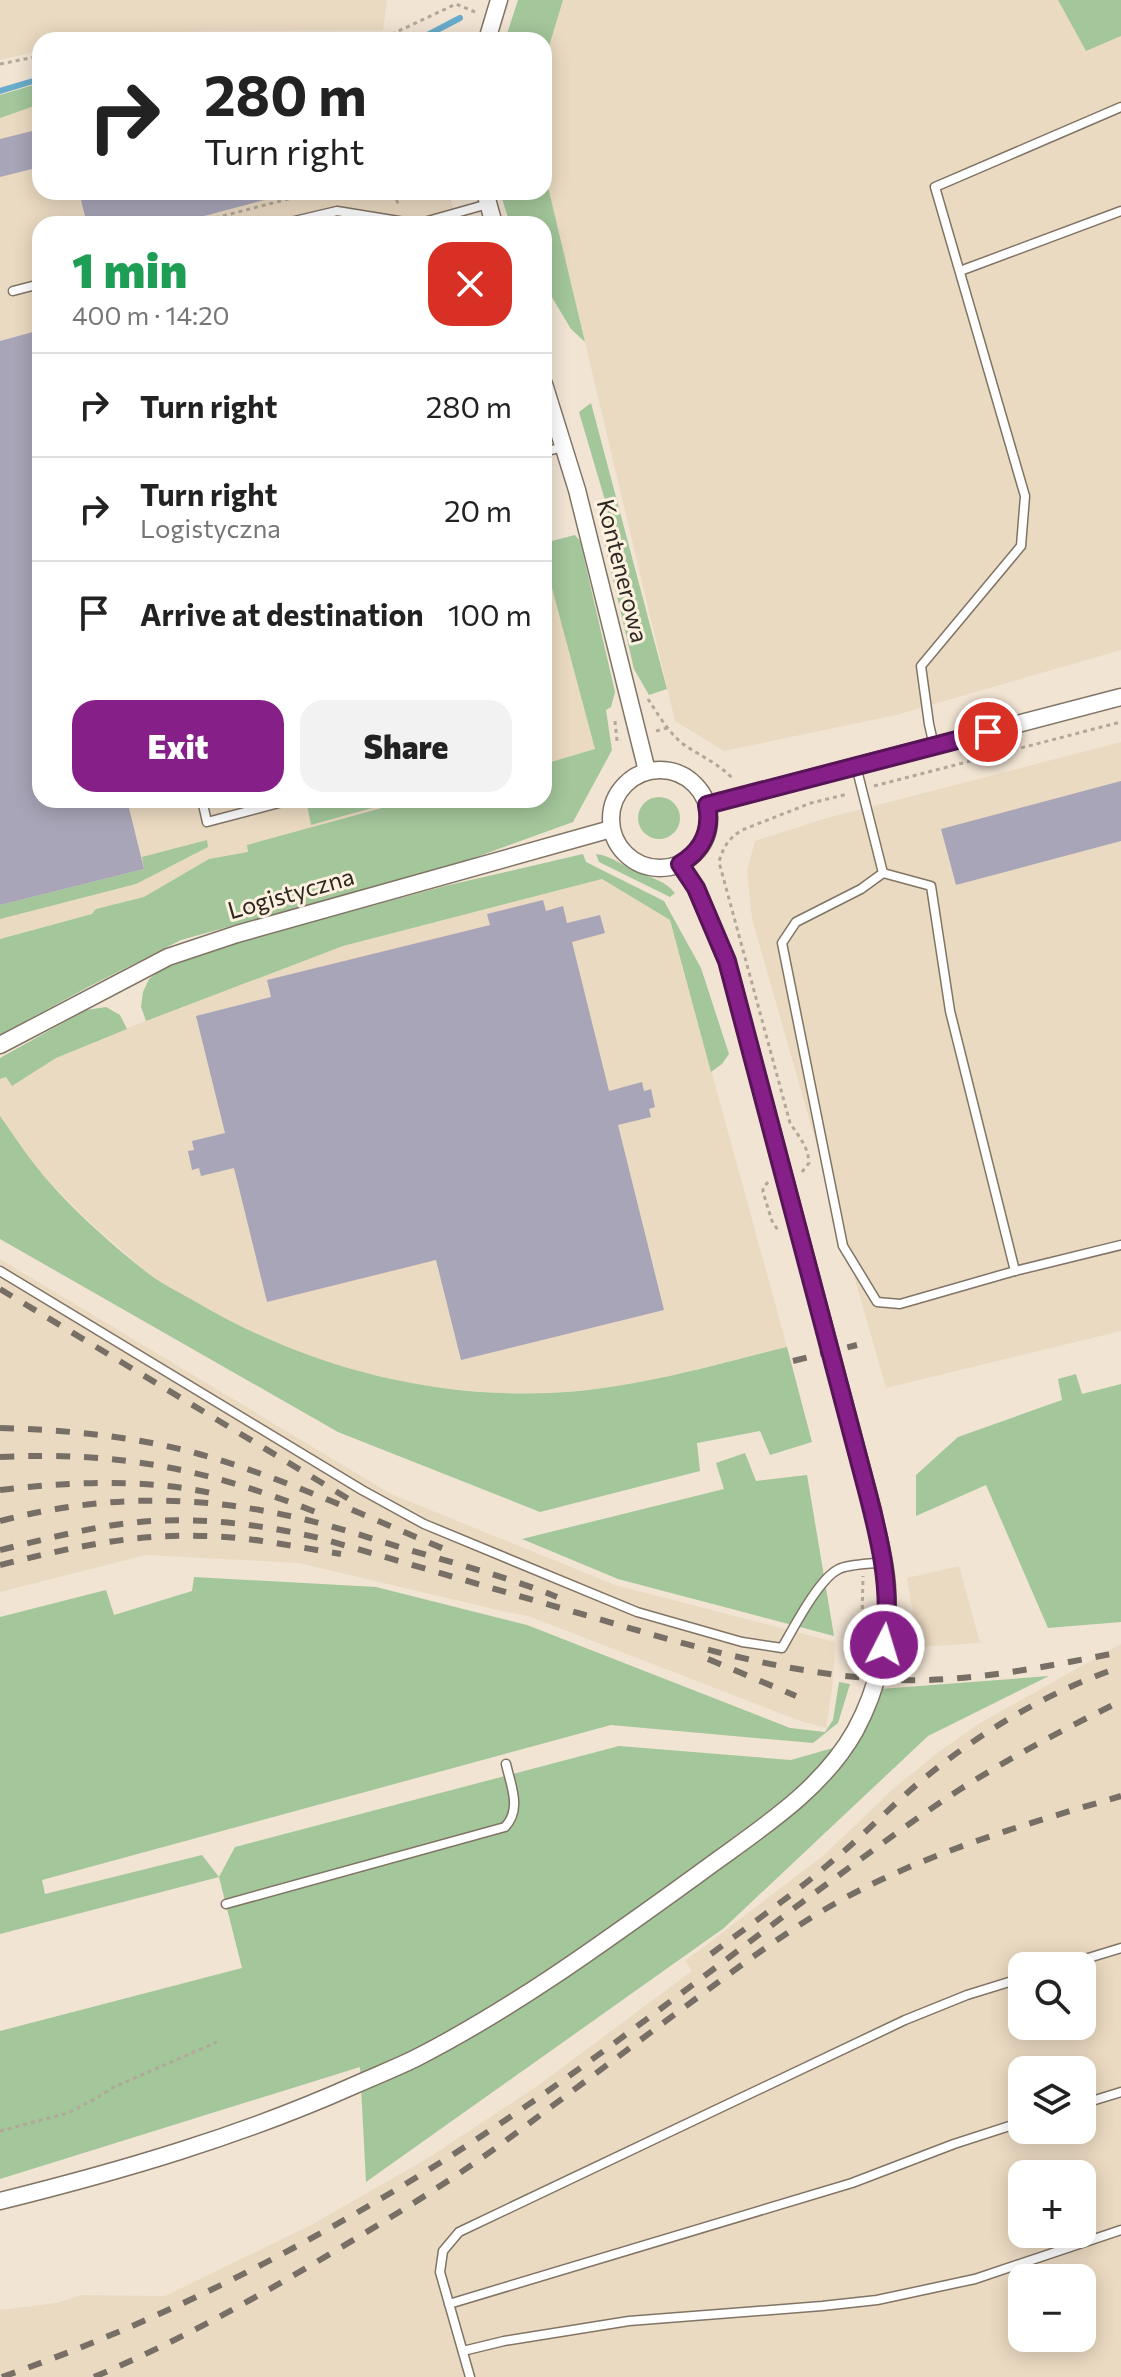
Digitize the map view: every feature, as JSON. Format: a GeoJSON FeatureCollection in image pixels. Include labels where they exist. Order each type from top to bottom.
{"type":"FeatureCollection","features":[{"type":"Feature","properties":{"kind":"street"},"geometry":{"type":"LineString","coordinates":[[489,32],[499,0]]}},
{"type":"Feature","properties":{"kind":"street","name":"Kontenerowa"},"geometry":{"type":"LineString","coordinates":[[552,409],[583,512],[647,771]]}},
{"type":"Feature","properties":{"kind":"street"},"geometry":{"type":"LineString","coordinates":[[707,805],[1121,697]]}},
{"type":"Feature","properties":{"kind":"street"},"geometry":{"type":"LineString","coordinates":[[665,770],[689,779],[707,805],[709,824],[706,837],[691,857],[667,868],[642,865],[629,858],[621,850],[611,829],[613,801],[628,780],[647,771],[665,770]]}},
{"type":"Feature","properties":{"kind":"street","name":"Logistyczna"},"geometry":{"type":"LineString","coordinates":[[0,1045],[168,957],[237,934],[611,829]]}},
{"type":"Feature","properties":{"kind":"street"},"geometry":{"type":"LineString","coordinates":[[0,2201],[201,2145],[290,2114],[415,2059],[512,2004],[599,1946],[773,1819],[812,1786],[839,1756],[855,1730],[869,1699],[887,1627],[884,1562],[727,961],[696,888],[680,864]]}},
{"type":"Feature","properties":{"kind":"lane"},"geometry":{"type":"LineString","coordinates":[[934,746],[921,666],[1021,546],[1025,496],[935,187],[1121,107]]}},
{"type":"Feature","properties":{"kind":"lane"},"geometry":{"type":"LineString","coordinates":[[439,216],[482,200]]}},
{"type":"Feature","properties":{"kind":"lane"},"geometry":{"type":"LineString","coordinates":[[316,216],[337,211],[368,216]]}},
{"type":"Feature","properties":{"kind":"lane"},"geometry":{"type":"LineString","coordinates":[[960,271],[1121,211]]}},
{"type":"Feature","properties":{"kind":"lane"},"geometry":{"type":"LineString","coordinates":[[13,291],[32,286]]}},
{"type":"Feature","properties":{"kind":"lane"},"geometry":{"type":"LineString","coordinates":[[552,450],[564,446]]}},
{"type":"Feature","properties":{"kind":"lane"},"geometry":{"type":"LineString","coordinates":[[856,766],[883,873]]}},
{"type":"Feature","properties":{"kind":"lane"},"geometry":{"type":"LineString","coordinates":[[204,808],[207,822],[260,808]]}},
{"type":"Feature","properties":{"kind":"lane"},"geometry":{"type":"LineString","coordinates":[[883,873],[861,889],[796,922],[782,943],[843,1246],[877,1302],[900,1304],[1121,1245]]}},
{"type":"Feature","properties":{"kind":"lane"},"geometry":{"type":"LineString","coordinates":[[883,873],[931,886],[950,1011],[1015,1271]]}},
{"type":"Feature","properties":{"kind":"lane"},"geometry":{"type":"LineString","coordinates":[[0,1271],[362,1490],[424,1524],[637,1612],[742,1642],[782,1648],[827,1579],[839,1569],[884,1562]]}},
{"type":"Feature","properties":{"kind":"lane"},"geometry":{"type":"LineString","coordinates":[[226,1904],[505,1827],[512,1819],[515,1806],[506,1764]]}},
{"type":"Feature","properties":{"kind":"lane"},"geometry":{"type":"LineString","coordinates":[[1096,1956],[1121,1948]]}},
{"type":"Feature","properties":{"kind":"lane"},"geometry":{"type":"LineString","coordinates":[[470,2377],[440,2265],[443,2251],[459,2232],[905,2020],[1008,1982]]}},
{"type":"Feature","properties":{"kind":"lane"},"geometry":{"type":"LineString","coordinates":[[1096,2100],[1121,2092]]}},
{"type":"Feature","properties":{"kind":"lane"},"geometry":{"type":"LineString","coordinates":[[449,2304],[852,2183],[1008,2127]]}},
{"type":"Feature","properties":{"kind":"lane"},"geometry":{"type":"LineString","coordinates":[[463,2351],[504,2341],[629,2321],[877,2300],[975,2279],[1121,2230]]}},
{"type":"Feature","properties":{"kind":"path"},"geometry":{"type":"LineString","coordinates":[[396,32],[456,4],[493,19]]}},
{"type":"Feature","properties":{"kind":"path"},"geometry":{"type":"LineString","coordinates":[[0,64],[32,58]]}},
{"type":"Feature","properties":{"kind":"path"},"geometry":{"type":"LineString","coordinates":[[223,216],[284,200]]}},
{"type":"Feature","properties":{"kind":"path"},"geometry":{"type":"LineString","coordinates":[[647,696],[667,728],[681,742],[725,770],[733,779]]}},
{"type":"Feature","properties":{"kind":"path"},"geometry":{"type":"LineString","coordinates":[[614,719],[617,741]]}},
{"type":"Feature","properties":{"kind":"path"},"geometry":{"type":"LineString","coordinates":[[881,784],[1121,722]]}},
{"type":"Feature","properties":{"kind":"path"},"geometry":{"type":"LineString","coordinates":[[656,731],[667,728]]}},
{"type":"Feature","properties":{"kind":"path"},"geometry":{"type":"LineString","coordinates":[[794,1174],[807,1168],[809,1157],[790,1123],[719,862],[726,844],[742,830],[811,803],[846,794]]}},
{"type":"Feature","properties":{"kind":"path"},"geometry":{"type":"LineString","coordinates":[[774,1179],[767,1183],[763,1192],[772,1221],[780,1234]]}},
{"type":"Feature","properties":{"kind":"path"},"geometry":{"type":"LineString","coordinates":[[860,1678],[864,1566]]}},
{"type":"Feature","properties":{"kind":"path"},"geometry":{"type":"LineString","coordinates":[[0,2131],[68,2113],[114,2087],[217,2042]]}},
{"type":"Feature","properties":{"kind":"shaded area"},"geometry":{"type":"Polygon","coordinates":[[[0,0],[387,0],[383,30],[32,32],[32,53],[0,60],[0,0]]]}},
{"type":"Feature","properties":{"kind":"shaded area"},"geometry":{"type":"Polygon","coordinates":[[[563,0],[1058,0],[1086,50],[1121,35],[1121,650],[896,715],[724,751],[675,721],[551,200],[552,36],[563,0]]]}},
{"type":"Feature","properties":{"kind":"shaded area"},"geometry":{"type":"Polygon","coordinates":[[[32,107],[32,200],[451,200],[455,216],[32,216],[32,808],[385,808],[248,845],[255,886],[92,914],[0,939],[0,117],[32,107]]]}},
{"type":"Feature","properties":{"kind":"shaded area"},"geometry":{"type":"Polygon","coordinates":[[[552,587],[596,749],[552,762],[552,587]]]}},
{"type":"Feature","properties":{"kind":"shaded area"},"geometry":{"type":"Polygon","coordinates":[[[1121,742],[1121,1331],[886,1388],[752,919],[747,871],[755,841],[827,818],[1121,742]]]}},
{"type":"Feature","properties":{"kind":"shaded area"},"geometry":{"type":"Polygon","coordinates":[[[602,879],[670,920],[787,1347],[618,1387],[550,1393],[453,1389],[412,1384],[357,1371],[274,1343],[207,1310],[151,1276],[83,1216],[40,1172],[0,1118],[0,1079],[6,1077],[12,1086],[56,1058],[135,1025],[343,946],[602,879]]]}},
{"type":"Feature","properties":{"kind":"shaded area"},"geometry":{"type":"Polygon","coordinates":[[[0,1259],[391,1494],[615,1585],[835,1642],[826,1728],[800,1721],[528,1616],[299,1563],[146,1555],[0,1592],[0,1259]]]}},
{"type":"Feature","properties":{"kind":"shaded area"},"geometry":{"type":"Polygon","coordinates":[[[959,1566],[980,1643],[919,1647],[907,1578],[959,1566]]]}},
{"type":"Feature","properties":{"kind":"shaded area"},"geometry":{"type":"Polygon","coordinates":[[[1121,1644],[1121,2377],[0,2377],[0,2310],[56,2303],[81,2295],[165,2296],[313,2224],[428,2158],[536,2087],[692,1971],[685,1961],[824,1855],[893,1789],[980,1723],[1121,1644]]]}},
{"type":"Feature","properties":{"kind":"green space"},"geometry":{"type":"Polygon","coordinates":[[[518,0],[563,0],[552,36],[552,32],[508,32],[518,0]]]}},
{"type":"Feature","properties":{"kind":"green space"},"geometry":{"type":"Polygon","coordinates":[[[1058,0],[1121,0],[1121,36],[1086,51],[1058,0]]]}},
{"type":"Feature","properties":{"kind":"green space"},"geometry":{"type":"Polygon","coordinates":[[[32,85],[32,107],[0,118],[0,95],[32,85]]]}},
{"type":"Feature","properties":{"kind":"green space"},"geometry":{"type":"Polygon","coordinates":[[[502,200],[551,200],[585,342],[571,329],[552,297],[552,216],[508,216],[502,200]]]}},
{"type":"Feature","properties":{"kind":"green space"},"geometry":{"type":"Polygon","coordinates":[[[591,403],[667,689],[649,695],[634,669],[605,545],[609,532],[607,507],[579,412],[591,403]]]}},
{"type":"Feature","properties":{"kind":"green space"},"geometry":{"type":"Polygon","coordinates":[[[575,535],[580,541],[615,692],[611,707],[606,710],[612,750],[573,822],[468,860],[181,940],[0,1035],[0,939],[144,897],[209,859],[248,852],[247,845],[382,808],[552,808],[552,762],[595,749],[552,588],[552,541],[575,535]]]}},
{"type":"Feature","properties":{"kind":"green space"},"geometry":{"type":"Polygon","coordinates":[[[659,797],[674,803],[680,818],[674,833],[659,839],[644,833],[638,818],[644,803],[659,797]]]}},
{"type":"Feature","properties":{"kind":"green space"},"geometry":{"type":"Polygon","coordinates":[[[308,808],[372,808],[311,825],[308,808]]]}},
{"type":"Feature","properties":{"kind":"green space"},"geometry":{"type":"Polygon","coordinates":[[[207,840],[208,847],[136,884],[0,919],[0,905],[144,869],[142,857],[207,840]]]}},
{"type":"Feature","properties":{"kind":"green space"},"geometry":{"type":"Polygon","coordinates":[[[583,854],[586,862],[664,901],[701,968],[729,1054],[711,1072],[670,920],[602,879],[343,946],[146,1021],[141,1007],[149,979],[161,970],[216,948],[445,886],[583,854]]]}},
{"type":"Feature","properties":{"kind":"green space"},"geometry":{"type":"Polygon","coordinates":[[[596,854],[657,880],[675,893],[670,897],[599,862],[596,854]]]}},
{"type":"Feature","properties":{"kind":"green space"},"geometry":{"type":"Polygon","coordinates":[[[106,1007],[120,1015],[127,1029],[56,1058],[12,1086],[6,1077],[0,1079],[0,1058],[86,1010],[106,1007]]]}},
{"type":"Feature","properties":{"kind":"green space"},"geometry":{"type":"Polygon","coordinates":[[[0,1116],[50,1183],[91,1225],[135,1263],[172,1289],[279,1344],[366,1373],[411,1383],[503,1393],[549,1393],[609,1387],[669,1376],[787,1347],[812,1442],[770,1455],[760,1431],[697,1443],[700,1471],[540,1512],[338,1432],[0,1239],[0,1116]]]}},
{"type":"Feature","properties":{"kind":"green space"},"geometry":{"type":"Polygon","coordinates":[[[1076,1374],[1082,1394],[1121,1384],[1121,1622],[1048,1628],[986,1485],[916,1516],[916,1475],[958,1437],[1062,1400],[1058,1379],[1076,1374]]]}},
{"type":"Feature","properties":{"kind":"green space"},"geometry":{"type":"Polygon","coordinates":[[[745,1453],[756,1481],[807,1475],[834,1636],[618,1579],[522,1539],[724,1489],[716,1463],[745,1453]]]}},
{"type":"Feature","properties":{"kind":"green space"},"geometry":{"type":"Polygon","coordinates":[[[194,1577],[376,1587],[527,1625],[790,1728],[825,1732],[833,1720],[839,1682],[850,1684],[838,1723],[813,1743],[611,1725],[42,1880],[45,1894],[202,1855],[219,1877],[0,1934],[0,1617],[106,1590],[114,1615],[192,1591],[194,1577]]]}},
{"type":"Feature","properties":{"kind":"green space"},"geometry":{"type":"Polygon","coordinates":[[[1049,1676],[928,1736],[724,1928],[366,2182],[360,2067],[0,2179],[0,2031],[242,1968],[219,1877],[235,1847],[619,1746],[791,1760],[854,1742],[880,1689],[1049,1676]]]}},
{"type":"Feature","properties":{"kind":"building"},"geometry":{"type":"Polygon","coordinates":[[[32,131],[32,169],[0,177],[0,139],[32,131]]]}},
{"type":"Feature","properties":{"kind":"building"},"geometry":{"type":"Polygon","coordinates":[[[81,200],[265,200],[204,216],[85,216],[81,200]]]}},
{"type":"Feature","properties":{"kind":"building"},"geometry":{"type":"Polygon","coordinates":[[[32,332],[32,808],[129,808],[144,869],[0,905],[0,341],[32,332]]]}},
{"type":"Feature","properties":{"kind":"building"},"geometry":{"type":"Polygon","coordinates":[[[1121,781],[1121,841],[956,885],[941,829],[1121,781]]]}},
{"type":"Feature","properties":{"kind":"building"},"geometry":{"type":"Polygon","coordinates":[[[543,900],[546,911],[563,906],[567,923],[600,915],[605,933],[572,942],[609,1091],[642,1082],[644,1091],[651,1089],[655,1107],[649,1109],[651,1117],[618,1125],[664,1310],[461,1360],[436,1260],[267,1302],[234,1168],[201,1176],[199,1168],[192,1170],[188,1151],[194,1150],[192,1141],[225,1133],[196,1016],[271,997],[267,980],[490,925],[487,914],[543,900]]]}},
{"type":"Feature","properties":{"kind":"waterway"},"geometry":{"type":"LineString","coordinates":[[433,32],[460,18]]}},
{"type":"Feature","properties":{"kind":"waterway"},"geometry":{"type":"LineString","coordinates":[[0,91],[32,81]]}},
{"type":"Feature","properties":{"kind":"railway"},"geometry":{"type":"LineString","coordinates":[[0,1289],[352,1501]]}},
{"type":"Feature","properties":{"kind":"railway"},"geometry":{"type":"LineString","coordinates":[[793,1361],[857,1345]]}},
{"type":"Feature","properties":{"kind":"railway"},"geometry":{"type":"LineString","coordinates":[[0,1428],[100,1435],[199,1454],[294,1486],[449,1551]]}},
{"type":"Feature","properties":{"kind":"railway"},"geometry":{"type":"LineString","coordinates":[[0,1457],[86,1457],[165,1467],[243,1486],[323,1515]]}},
{"type":"Feature","properties":{"kind":"railway"},"geometry":{"type":"LineString","coordinates":[[0,1490],[132,1483],[211,1493]]}},
{"type":"Feature","properties":{"kind":"railway"},"geometry":{"type":"LineString","coordinates":[[0,1521],[39,1512],[115,1502],[229,1505],[332,1526],[557,1597]]}},
{"type":"Feature","properties":{"kind":"railway"},"geometry":{"type":"LineString","coordinates":[[0,1550],[76,1532],[152,1521],[215,1522],[278,1529],[319,1538],[706,1649],[782,1666],[860,1677],[899,1680],[955,1678],[1011,1672],[1121,1652]]}},
{"type":"Feature","properties":{"kind":"railway"},"geometry":{"type":"LineString","coordinates":[[0,1565],[102,1543],[180,1536],[240,1538],[341,1554]]}},
{"type":"Feature","properties":{"kind":"railway"},"geometry":{"type":"LineString","coordinates":[[708,1659],[796,1696]]}},
{"type":"Feature","properties":{"kind":"railway"},"geometry":{"type":"LineString","coordinates":[[711,1954],[817,1874],[921,1781],[967,1746],[1042,1701],[1121,1667]]}},
{"type":"Feature","properties":{"kind":"railway"},"geometry":{"type":"LineString","coordinates":[[2,2377],[154,2317],[228,2282],[372,2204],[441,2162],[576,2071],[940,1803],[1019,1754],[1121,1701]]}},
{"type":"Feature","properties":{"kind":"railway"},"geometry":{"type":"LineString","coordinates":[[94,2377],[185,2335],[244,2303],[462,2172],[759,1952],[843,1899],[945,1853],[1014,1828],[1121,1796]]}},
{"type":"Feature","properties":{"kind":"route"},"geometry":{"type":"LineString","coordinates":[[884,1645],[887,1589],[873,1511],[727,961],[696,888],[680,864],[700,848],[706,837],[709,824],[707,805],[988,732]]}}]}
